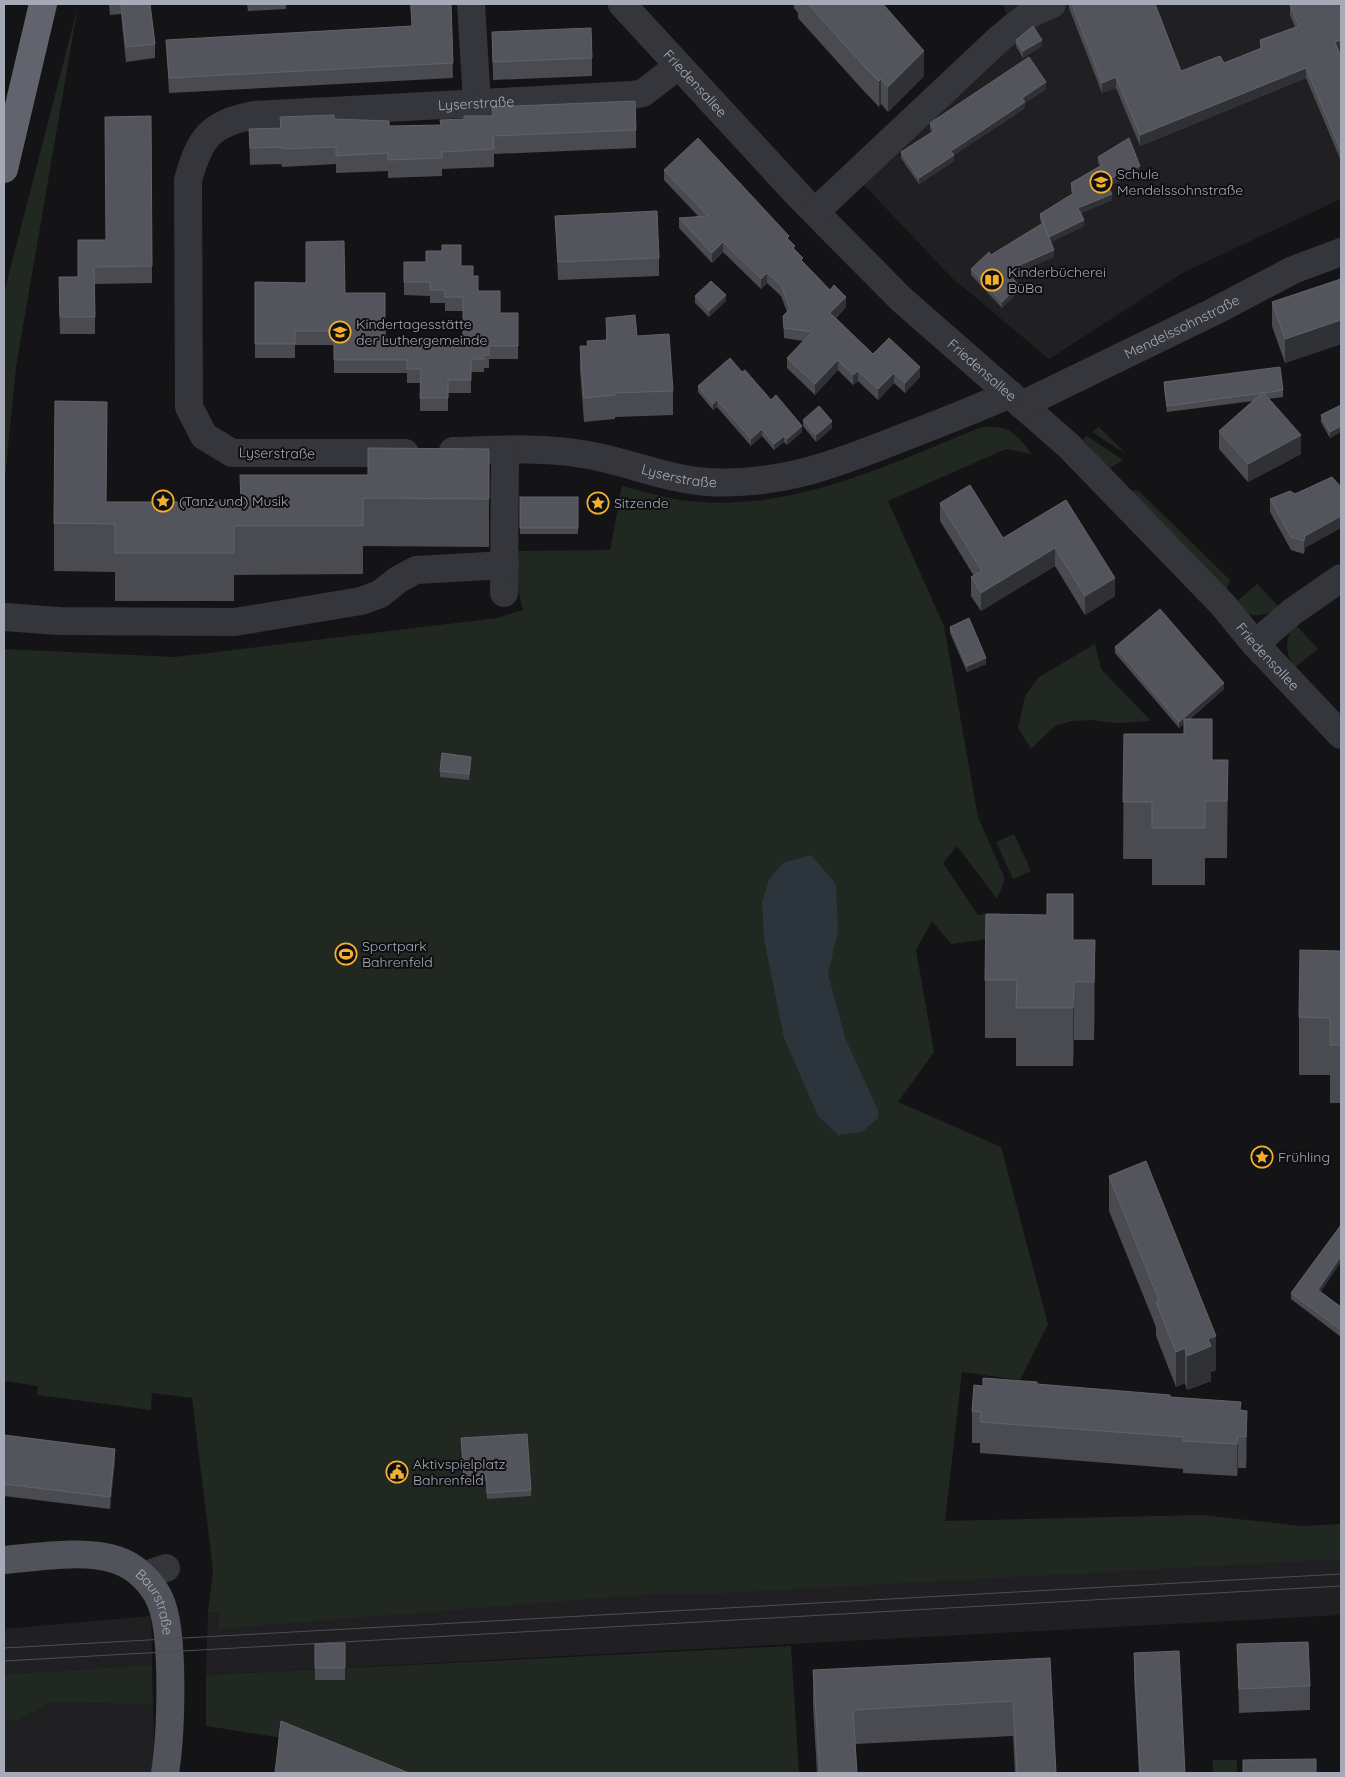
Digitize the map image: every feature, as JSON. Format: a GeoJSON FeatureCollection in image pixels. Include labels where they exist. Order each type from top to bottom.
{"type":"FeatureCollection","features":[{"type":"Feature","properties":{"kind":"highway"},"geometry":{"type":"LineString","coordinates":[[4,169],[43,4]]}},
{"type":"Feature","properties":{"kind":"main road","name":"Baurstraße"},"geometry":{"type":"LineString","coordinates":[[4,1560],[40,1556],[96,1555],[154,1572],[168,1631],[169,1734],[165,1773]]}},
{"type":"Feature","properties":{"kind":"street"},"geometry":{"type":"LineString","coordinates":[[471,4],[477,103]]}},
{"type":"Feature","properties":{"kind":"street","name":"Friedensallee"},"geometry":{"type":"LineString","coordinates":[[622,4],[815,212],[901,299],[1069,446],[1108,489],[1222,606],[1255,644],[1341,735]]}},
{"type":"Feature","properties":{"kind":"street"},"geometry":{"type":"LineString","coordinates":[[815,212],[1000,39],[1030,14],[1052,4]]}},
{"type":"Feature","properties":{"kind":"street","name":"Lyserstraße"},"geometry":{"type":"LineString","coordinates":[[678,66],[643,93],[633,95],[254,115],[237,118],[209,134],[195,153],[188,180],[189,407],[204,436],[221,448],[244,454],[398,454],[546,450],[583,454],[687,480],[708,482],[758,481],[793,476],[833,465],[1016,400]]}},
{"type":"Feature","properties":{"kind":"street","name":"Mendelssohnstraße"},"geometry":{"type":"LineString","coordinates":[[1016,400],[1215,311],[1293,270],[1341,252]]}},
{"type":"Feature","properties":{"kind":"street"},"geometry":{"type":"LineString","coordinates":[[504,593],[505,450]]}},
{"type":"Feature","properties":{"kind":"street"},"geometry":{"type":"LineString","coordinates":[[5,617],[59,621],[235,622],[361,601],[380,594],[399,579],[416,570],[504,565]]}},
{"type":"Feature","properties":{"kind":"street"},"geometry":{"type":"LineString","coordinates":[[1255,644],[1292,612],[1341,578]]}},
{"type":"Feature","properties":{"kind":"shaded area","name":"Schule Mendelssohnstraße"},"geometry":{"type":"Polygon","coordinates":[[[1003,4],[1341,4],[1341,199],[1184,272],[1049,359],[951,277],[846,166],[1006,14],[1003,4]]]}},
{"type":"Feature","properties":{"kind":"shaded area"},"geometry":{"type":"Polygon","coordinates":[[[78,6],[16,367],[4,488],[4,293],[78,6]]]}},
{"type":"Feature","properties":{"kind":"shaded area"},"geometry":{"type":"Polygon","coordinates":[[[982,427],[999,427],[1011,432],[1032,454],[1006,449],[888,501],[944,626],[978,817],[1005,879],[997,899],[957,846],[943,863],[978,915],[999,913],[989,939],[951,944],[932,921],[916,950],[934,1052],[898,1102],[1001,1147],[1048,1324],[1020,1380],[962,1372],[945,1521],[1201,1515],[1301,1526],[1341,1524],[1341,1559],[707,1594],[652,1594],[218,1629],[220,1612],[208,1612],[213,1570],[192,1398],[152,1393],[151,1410],[37,1395],[38,1386],[4,1381],[4,649],[175,657],[497,618],[523,610],[517,586],[517,551],[610,550],[622,486],[664,497],[689,501],[728,503],[766,499],[803,492],[875,470],[982,427]]]}},
{"type":"Feature","properties":{"kind":"shaded area"},"geometry":{"type":"Polygon","coordinates":[[[1099,427],[1126,454],[1092,432],[1099,427]]]}},
{"type":"Feature","properties":{"kind":"shaded area"},"geometry":{"type":"Polygon","coordinates":[[[1087,436],[1123,460],[1109,469],[1083,439],[1087,436]]]}},
{"type":"Feature","properties":{"kind":"shaded area"},"geometry":{"type":"Polygon","coordinates":[[[1125,490],[1139,491],[1230,580],[1225,593],[1125,490]]]}},
{"type":"Feature","properties":{"kind":"shaded area"},"geometry":{"type":"Polygon","coordinates":[[[1257,584],[1280,608],[1266,614],[1255,615],[1246,612],[1234,604],[1257,584]]]}},
{"type":"Feature","properties":{"kind":"shaded area"},"geometry":{"type":"Polygon","coordinates":[[[1295,624],[1318,649],[1295,667],[1291,662],[1287,645],[1289,634],[1295,624]]]}},
{"type":"Feature","properties":{"kind":"shaded area"},"geometry":{"type":"Polygon","coordinates":[[[1095,644],[1101,669],[1151,721],[1116,723],[1091,720],[1072,721],[1055,726],[1031,749],[1018,728],[1025,696],[1039,677],[1095,644]]]}},
{"type":"Feature","properties":{"kind":"shaded area"},"geometry":{"type":"Polygon","coordinates":[[[1014,834],[1031,871],[1013,879],[996,842],[1014,834]]]}},
{"type":"Feature","properties":{"kind":"shaded area"},"geometry":{"type":"Polygon","coordinates":[[[811,855],[836,884],[838,931],[828,974],[845,1038],[878,1110],[878,1118],[862,1132],[838,1135],[818,1116],[784,1038],[764,939],[762,902],[769,880],[783,863],[811,855]]]}},
{"type":"Feature","properties":{"kind":"shaded area"},"geometry":{"type":"Polygon","coordinates":[[[1341,1542],[1341,1615],[206,1675],[208,1612],[940,1564],[1341,1542]]]}},
{"type":"Feature","properties":{"kind":"shaded area"},"geometry":{"type":"Polygon","coordinates":[[[151,1616],[152,1665],[4,1674],[4,1629],[151,1616]]]}},
{"type":"Feature","properties":{"kind":"shaded area"},"geometry":{"type":"Polygon","coordinates":[[[791,1646],[799,1773],[369,1773],[283,1738],[206,1726],[206,1675],[791,1646]]]}},
{"type":"Feature","properties":{"kind":"shaded area"},"geometry":{"type":"Polygon","coordinates":[[[152,1665],[153,1705],[52,1702],[18,1720],[4,1721],[4,1674],[152,1665]]]}},
{"type":"Feature","properties":{"kind":"shaded area"},"geometry":{"type":"Polygon","coordinates":[[[52,1702],[153,1705],[155,1773],[4,1773],[4,1721],[18,1720],[52,1702]]]}},
{"type":"Feature","properties":{"kind":"shaded area"},"geometry":{"type":"Polygon","coordinates":[[[1213,1760],[1237,1760],[1237,1773],[1213,1773],[1213,1760]]]}},
{"type":"Feature","properties":{"kind":"building"},"geometry":{"type":"Polygon","coordinates":[[[121,4],[150,4],[155,44],[126,47],[121,4]]]}},
{"type":"Feature","properties":{"kind":"building"},"geometry":{"type":"Polygon","coordinates":[[[411,4],[451,4],[453,63],[169,78],[166,40],[412,26],[411,4]]]}},
{"type":"Feature","properties":{"kind":"building"},"geometry":{"type":"Polygon","coordinates":[[[808,4],[883,4],[924,51],[888,87],[862,64],[808,4]]]}},
{"type":"Feature","properties":{"kind":"building"},"geometry":{"type":"Polygon","coordinates":[[[1072,4],[1155,4],[1181,71],[1220,56],[1224,63],[1262,48],[1260,40],[1299,26],[1290,5],[1341,4],[1341,40],[1335,42],[1341,57],[1341,151],[1306,68],[1140,135],[1116,77],[1102,83],[1072,4]]]}},
{"type":"Feature","properties":{"kind":"building"},"geometry":{"type":"Polygon","coordinates":[[[1033,26],[1042,40],[1023,51],[1016,40],[1033,26]]]}},
{"type":"Feature","properties":{"kind":"building"},"geometry":{"type":"Polygon","coordinates":[[[591,28],[592,58],[493,62],[492,32],[591,28]]]}},
{"type":"Feature","properties":{"kind":"building"},"geometry":{"type":"Polygon","coordinates":[[[1029,57],[1046,82],[1022,98],[1025,102],[951,151],[954,155],[919,178],[901,152],[935,130],[930,123],[1029,57]]]}},
{"type":"Feature","properties":{"kind":"building"},"geometry":{"type":"Polygon","coordinates":[[[635,101],[636,130],[493,136],[494,149],[442,152],[442,158],[388,160],[388,153],[336,156],[336,147],[250,148],[249,129],[281,128],[280,117],[334,115],[334,119],[389,121],[389,126],[441,125],[440,120],[464,119],[464,116],[493,116],[492,107],[635,101]]]}},
{"type":"Feature","properties":{"kind":"building"},"geometry":{"type":"Polygon","coordinates":[[[151,116],[152,266],[94,267],[95,317],[60,317],[59,277],[78,277],[78,240],[106,240],[105,117],[151,116]]]}},
{"type":"Feature","properties":{"kind":"building"},"geometry":{"type":"Polygon","coordinates":[[[698,138],[789,236],[787,238],[795,246],[793,248],[803,258],[801,260],[830,290],[834,285],[846,297],[830,313],[873,354],[889,338],[920,367],[905,383],[894,373],[878,389],[858,371],[853,375],[838,360],[815,384],[787,358],[812,332],[784,328],[783,316],[790,309],[781,285],[767,273],[761,279],[723,242],[712,253],[679,218],[708,216],[664,170],[698,138]]]}},
{"type":"Feature","properties":{"kind":"building"},"geometry":{"type":"Polygon","coordinates":[[[1129,138],[1140,166],[1105,181],[1112,194],[1078,208],[1084,220],[1049,237],[1040,214],[1074,193],[1071,183],[1102,165],[1098,157],[1129,138]]]}},
{"type":"Feature","properties":{"kind":"building"},"geometry":{"type":"Polygon","coordinates":[[[657,211],[659,258],[558,262],[555,216],[657,211]]]}},
{"type":"Feature","properties":{"kind":"building"},"geometry":{"type":"Polygon","coordinates":[[[1043,223],[1054,250],[1006,271],[1019,285],[1002,302],[971,269],[989,252],[991,255],[1043,223]]]}},
{"type":"Feature","properties":{"kind":"building"},"geometry":{"type":"Polygon","coordinates":[[[344,241],[345,293],[385,293],[385,339],[460,339],[460,336],[463,336],[463,297],[445,297],[445,290],[430,290],[430,282],[404,282],[404,262],[426,262],[426,251],[442,251],[442,245],[461,245],[461,266],[473,266],[473,276],[478,276],[478,291],[500,291],[500,313],[518,313],[518,346],[489,346],[489,355],[484,355],[484,359],[471,359],[471,380],[448,380],[448,398],[420,398],[421,369],[407,369],[407,360],[334,360],[334,331],[295,331],[295,344],[255,344],[255,282],[306,283],[306,242],[344,241]]]}},
{"type":"Feature","properties":{"kind":"building"},"geometry":{"type":"Polygon","coordinates":[[[1341,279],[1341,320],[1285,339],[1272,302],[1341,279]]]}},
{"type":"Feature","properties":{"kind":"building"},"geometry":{"type":"Polygon","coordinates":[[[711,281],[726,295],[709,311],[695,296],[711,281]]]}},
{"type":"Feature","properties":{"kind":"building"},"geometry":{"type":"Polygon","coordinates":[[[635,315],[637,336],[669,334],[673,391],[614,393],[615,395],[584,398],[580,346],[588,346],[587,341],[607,340],[606,318],[635,315]]]}},
{"type":"Feature","properties":{"kind":"building"},"geometry":{"type":"Polygon","coordinates":[[[730,358],[742,372],[745,370],[771,400],[776,395],[802,426],[787,439],[784,436],[774,444],[762,429],[751,439],[717,400],[713,404],[698,386],[730,358]]]}},
{"type":"Feature","properties":{"kind":"building"},"geometry":{"type":"Polygon","coordinates":[[[1280,367],[1283,390],[1167,406],[1164,382],[1280,367]]]}},
{"type":"Feature","properties":{"kind":"building"},"geometry":{"type":"Polygon","coordinates":[[[1263,392],[1301,435],[1248,464],[1219,431],[1263,392]]]}},
{"type":"Feature","properties":{"kind":"building"},"geometry":{"type":"Polygon","coordinates":[[[55,401],[107,402],[106,502],[241,502],[240,475],[368,475],[368,448],[489,449],[489,499],[363,498],[363,526],[234,526],[234,553],[115,553],[115,524],[54,523],[55,401]]]}},
{"type":"Feature","properties":{"kind":"building"},"geometry":{"type":"Polygon","coordinates":[[[1341,405],[1341,426],[1330,432],[1321,415],[1341,405]]]}},
{"type":"Feature","properties":{"kind":"building"},"geometry":{"type":"Polygon","coordinates":[[[819,406],[832,421],[816,435],[803,420],[819,406]]]}},
{"type":"Feature","properties":{"kind":"building"},"geometry":{"type":"Polygon","coordinates":[[[1332,477],[1341,487],[1341,516],[1305,536],[1304,541],[1291,537],[1270,499],[1290,491],[1295,494],[1332,477]]]}},
{"type":"Feature","properties":{"kind":"building"},"geometry":{"type":"Polygon","coordinates":[[[970,485],[1003,538],[1066,500],[1115,578],[1085,596],[1055,548],[981,593],[971,577],[982,571],[940,503],[970,485]]]}},
{"type":"Feature","properties":{"kind":"building"},"geometry":{"type":"Polygon","coordinates":[[[520,497],[578,497],[578,528],[520,528],[520,497]]]}},
{"type":"Feature","properties":{"kind":"building"},"geometry":{"type":"Polygon","coordinates":[[[1160,609],[1224,683],[1179,722],[1115,647],[1160,609]]]}},
{"type":"Feature","properties":{"kind":"building"},"geometry":{"type":"Polygon","coordinates":[[[969,618],[986,658],[967,666],[950,627],[969,618]]]}},
{"type":"Feature","properties":{"kind":"building"},"geometry":{"type":"Polygon","coordinates":[[[1184,719],[1212,719],[1212,760],[1228,760],[1227,801],[1205,801],[1205,828],[1152,828],[1152,802],[1123,802],[1124,734],[1184,734],[1184,719]]]}},
{"type":"Feature","properties":{"kind":"building"},"geometry":{"type":"Polygon","coordinates":[[[442,753],[471,757],[469,774],[440,771],[442,753]]]}},
{"type":"Feature","properties":{"kind":"building"},"geometry":{"type":"Polygon","coordinates":[[[1047,894],[1073,894],[1073,940],[1095,940],[1094,982],[1074,982],[1073,1008],[1016,1008],[1017,980],[985,980],[986,914],[1047,915],[1047,894]]]}},
{"type":"Feature","properties":{"kind":"building"},"geometry":{"type":"Polygon","coordinates":[[[1300,950],[1341,951],[1341,1045],[1330,1045],[1330,1018],[1299,1017],[1300,950]]]}},
{"type":"Feature","properties":{"kind":"building"},"geometry":{"type":"Polygon","coordinates":[[[1146,1161],[1216,1336],[1208,1339],[1211,1346],[1187,1356],[1185,1348],[1176,1352],[1156,1302],[1159,1300],[1109,1176],[1146,1161]]]}},
{"type":"Feature","properties":{"kind":"building"},"geometry":{"type":"Polygon","coordinates":[[[1341,1225],[1341,1256],[1318,1290],[1341,1307],[1341,1330],[1291,1293],[1341,1225]]]}},
{"type":"Feature","properties":{"kind":"building"},"geometry":{"type":"Polygon","coordinates":[[[983,1378],[1170,1395],[1170,1397],[1241,1402],[1240,1410],[1247,1411],[1246,1437],[1238,1436],[1237,1444],[1183,1441],[1183,1437],[980,1422],[981,1412],[972,1411],[974,1385],[983,1386],[983,1378]]]}},
{"type":"Feature","properties":{"kind":"building"},"geometry":{"type":"Polygon","coordinates":[[[527,1434],[531,1490],[487,1493],[486,1475],[464,1477],[461,1438],[527,1434]]]}},
{"type":"Feature","properties":{"kind":"building"},"geometry":{"type":"Polygon","coordinates":[[[4,1435],[115,1449],[110,1497],[4,1484],[4,1435]]]}},
{"type":"Feature","properties":{"kind":"building"},"geometry":{"type":"Polygon","coordinates":[[[1308,1642],[1310,1686],[1239,1689],[1237,1644],[1308,1642]]]}},
{"type":"Feature","properties":{"kind":"building"},"geometry":{"type":"Polygon","coordinates":[[[345,1643],[345,1668],[315,1668],[315,1644],[345,1643]]]}},
{"type":"Feature","properties":{"kind":"building"},"geometry":{"type":"Polygon","coordinates":[[[1179,1651],[1185,1773],[1140,1773],[1134,1653],[1179,1651]]]}},
{"type":"Feature","properties":{"kind":"building"},"geometry":{"type":"Polygon","coordinates":[[[1050,1658],[1056,1773],[1017,1773],[1013,1701],[853,1710],[857,1773],[820,1773],[813,1670],[1050,1658]]]}},
{"type":"Feature","properties":{"kind":"building"},"geometry":{"type":"Polygon","coordinates":[[[281,1721],[409,1773],[275,1773],[281,1721]]]}},
{"type":"Feature","properties":{"kind":"building"},"geometry":{"type":"Polygon","coordinates":[[[1316,1759],[1316,1773],[1243,1773],[1243,1760],[1316,1759]]]}},
{"type":"Feature","properties":{"kind":"tram line"},"geometry":{"type":"LineString","coordinates":[[4,1648],[1341,1574]]}},
{"type":"Feature","properties":{"kind":"tram line"},"geometry":{"type":"LineString","coordinates":[[4,1661],[1341,1586]]}},
{"type":"Feature","properties":{"kind":"place","name":"Schule Mendelssohnstraße"},"geometry":{"type":"Point","coordinates":[1101,182]}},
{"type":"Feature","properties":{"kind":"place","name":"Kinderbücherei BüBa"},"geometry":{"type":"Point","coordinates":[992,280]}},
{"type":"Feature","properties":{"kind":"place","name":"Kindertagesstätte der Luthergemeinde"},"geometry":{"type":"Point","coordinates":[340,332]}},
{"type":"Feature","properties":{"kind":"place","name":"(Tanz und) Musik"},"geometry":{"type":"Point","coordinates":[163,501]}},
{"type":"Feature","properties":{"kind":"place","name":"Sitzende"},"geometry":{"type":"Point","coordinates":[598,503]}},
{"type":"Feature","properties":{"kind":"place","name":"Sportpark Bahrenfeld"},"geometry":{"type":"Point","coordinates":[346,954]}},
{"type":"Feature","properties":{"kind":"place","name":"Frühling"},"geometry":{"type":"Point","coordinates":[1262,1157]}},
{"type":"Feature","properties":{"kind":"place","name":"Aktivspielplatz Bahrenfeld"},"geometry":{"type":"Point","coordinates":[397,1472]}}]}
